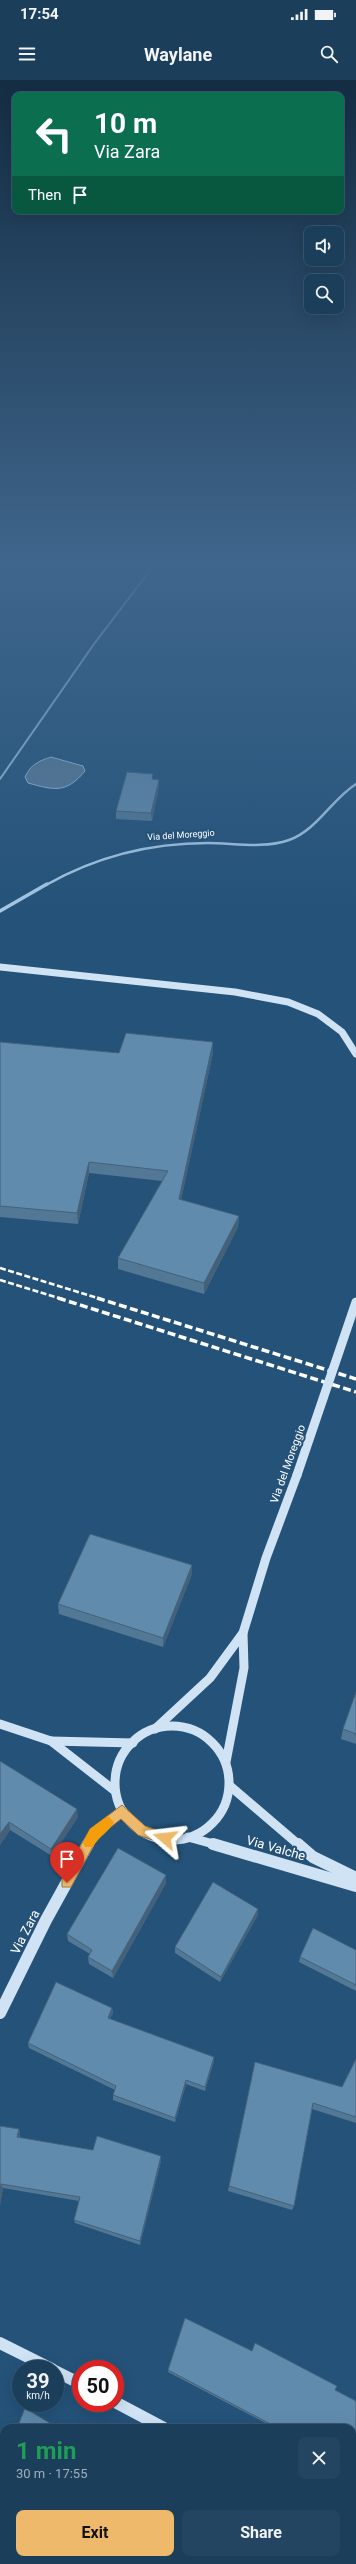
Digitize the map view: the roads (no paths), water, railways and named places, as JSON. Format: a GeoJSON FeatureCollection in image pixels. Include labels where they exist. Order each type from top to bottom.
{"type":"FeatureCollection","features":[{"type":"Feature","properties":{"kind":"street","name":"Via del Moreggio"},"geometry":{"type":"LineString","coordinates":[[0,911],[56,880],[100,859],[135,849],[204,843],[262,843],[289,840],[307,830],[356,784]]}},
{"type":"Feature","properties":{"kind":"street"},"geometry":{"type":"LineString","coordinates":[[0,967],[228,991],[288,1002],[318,1014],[342,1032],[356,1054]]}},
{"type":"Feature","properties":{"kind":"street","name":"Via del Moreggio"},"geometry":{"type":"LineString","coordinates":[[226,1762],[244,1668],[243,1633],[266,1558],[297,1475],[356,1302]]}},
{"type":"Feature","properties":{"kind":"street","name":"Via del Moreggio"},"geometry":{"type":"LineString","coordinates":[[154,1730],[210,1678],[243,1633]]}},
{"type":"Feature","properties":{"kind":"street"},"geometry":{"type":"LineString","coordinates":[[0,1724],[51,1742],[115,1791]]}},
{"type":"Feature","properties":{"kind":"street"},"geometry":{"type":"LineString","coordinates":[[168,1727],[195,1732],[206,1738],[218,1749],[226,1762],[230,1786],[225,1806],[219,1816],[205,1829],[188,1837],[165,1838],[153,1836],[131,1822],[122,1811],[115,1791],[118,1764],[132,1743],[154,1730],[168,1727]]}},
{"type":"Feature","properties":{"kind":"street"},"geometry":{"type":"LineString","coordinates":[[51,1742],[132,1743]]}},
{"type":"Feature","properties":{"kind":"street","name":"Via Valche"},"geometry":{"type":"LineString","coordinates":[[230,1786],[313,1857],[356,1878]]}},
{"type":"Feature","properties":{"kind":"street","name":"Via Zara"},"geometry":{"type":"LineString","coordinates":[[0,2013],[46,1920],[94,1833],[122,1811]]}},
{"type":"Feature","properties":{"kind":"street","name":"Via Valche"},"geometry":{"type":"LineString","coordinates":[[188,1837],[356,1886]]}},
{"type":"Feature","properties":{"kind":"street"},"geometry":{"type":"LineString","coordinates":[[0,2343],[34,2360]]}},
{"type":"Feature","properties":{"kind":"street"},"geometry":{"type":"LineString","coordinates":[[124,2407],[156,2424]]}},
{"type":"Feature","properties":{"kind":"lane"},"geometry":{"type":"LineString","coordinates":[[0,780],[66,685]]}},
{"type":"Feature","properties":{"kind":"water"},"geometry":{"type":"Polygon","coordinates":[[[51,757],[83,766],[85,771],[72,784],[65,787],[52,788],[28,783],[25,777],[30,769],[39,762],[51,757]]]}},
{"type":"Feature","properties":{"kind":"railway"},"geometry":{"type":"LineString","coordinates":[[0,1268],[101,1299]]}},
{"type":"Feature","properties":{"kind":"railway"},"geometry":{"type":"LineString","coordinates":[[0,1280],[62,1299]]}},
{"type":"Feature","properties":{"kind":"railway"},"geometry":{"type":"LineString","coordinates":[[58,1298],[356,1392]]}},
{"type":"Feature","properties":{"kind":"railway"},"geometry":{"type":"LineString","coordinates":[[97,1298],[356,1379]]}}]}
